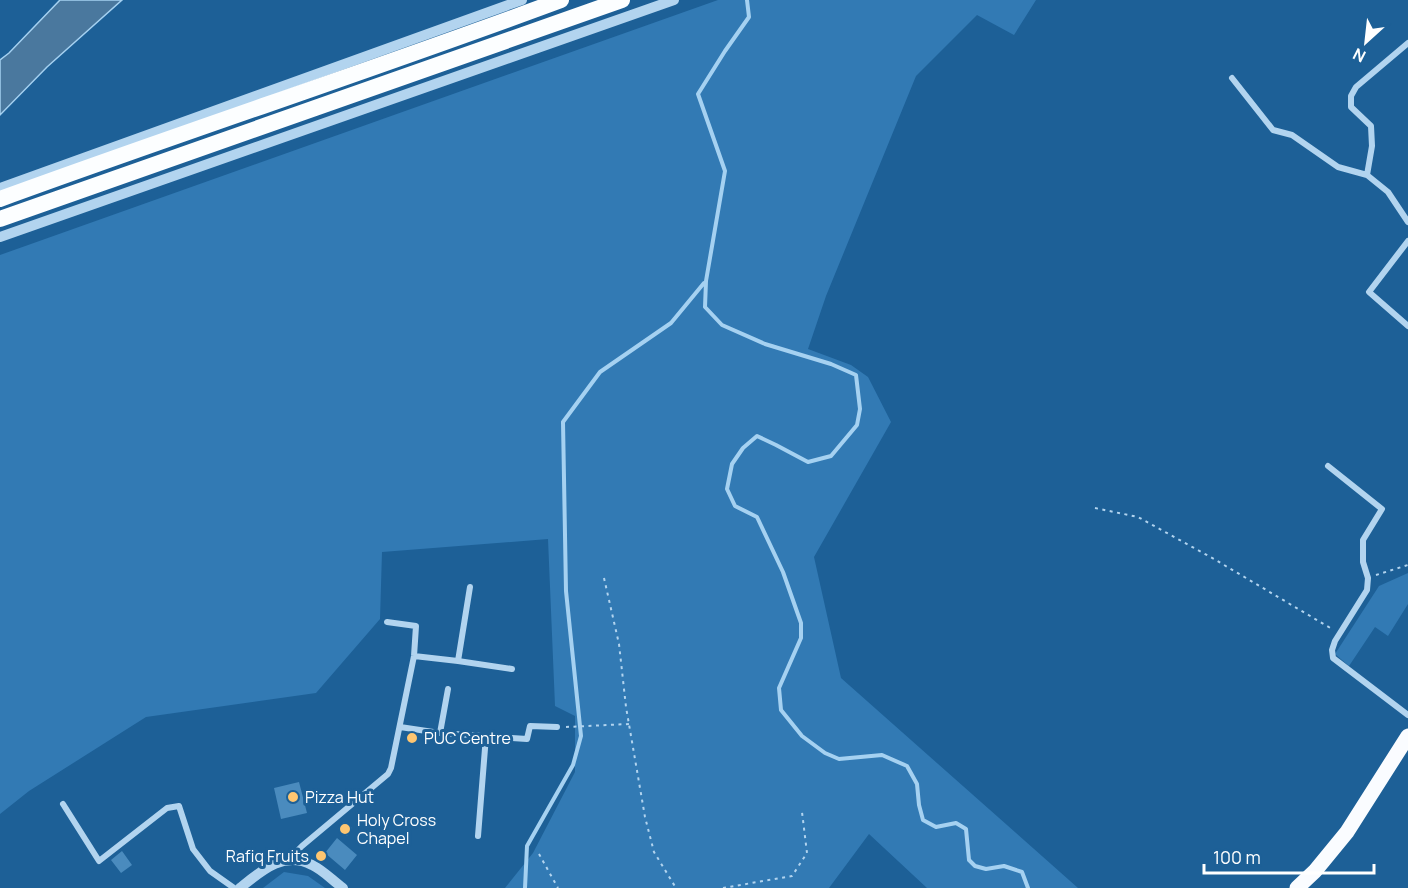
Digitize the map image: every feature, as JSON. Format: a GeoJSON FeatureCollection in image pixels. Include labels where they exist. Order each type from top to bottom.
{"type":"FeatureCollection","features":[{"type":"Feature","properties":{"kind":"highway"},"geometry":{"type":"LineString","coordinates":[[0,199],[561,0]]}},
{"type":"Feature","properties":{"kind":"highway"},"geometry":{"type":"LineString","coordinates":[[0,219],[622,0]]}},
{"type":"Feature","properties":{"kind":"main road"},"geometry":{"type":"LineString","coordinates":[[1297,888],[1315,871],[1347,832],[1406,744]]}},
{"type":"Feature","properties":{"kind":"street"},"geometry":{"type":"LineString","coordinates":[[0,188],[522,0]]}},
{"type":"Feature","properties":{"kind":"street"},"geometry":{"type":"LineString","coordinates":[[0,237],[674,0]]}},
{"type":"Feature","properties":{"kind":"street"},"geometry":{"type":"LineString","coordinates":[[1367,175],[1373,133],[1371,126],[1351,107],[1351,96],[1356,87],[1408,43]]}},
{"type":"Feature","properties":{"kind":"street"},"geometry":{"type":"LineString","coordinates":[[1233,78],[1273,130],[1292,135],[1338,167],[1367,175],[1388,192],[1408,222]]}},
{"type":"Feature","properties":{"kind":"street"},"geometry":{"type":"LineString","coordinates":[[1408,241],[1369,292],[1408,326]]}},
{"type":"Feature","properties":{"kind":"street"},"geometry":{"type":"LineString","coordinates":[[1328,466],[1382,509],[1363,540],[1363,562],[1368,578],[1367,590],[1339,634],[1332,650],[1333,658],[1408,715]]}},
{"type":"Feature","properties":{"kind":"street"},"geometry":{"type":"LineString","coordinates":[[458,662],[470,587]]}},
{"type":"Feature","properties":{"kind":"street"},"geometry":{"type":"LineString","coordinates":[[240,888],[267,867],[290,858],[388,774],[414,656],[416,626],[387,622]]}},
{"type":"Feature","properties":{"kind":"street"},"geometry":{"type":"LineString","coordinates":[[414,656],[513,669]]}},
{"type":"Feature","properties":{"kind":"street"},"geometry":{"type":"LineString","coordinates":[[440,733],[448,689]]}},
{"type":"Feature","properties":{"kind":"street"},"geometry":{"type":"LineString","coordinates":[[400,727],[440,733],[527,739],[530,726],[557,727]]}},
{"type":"Feature","properties":{"kind":"street"},"geometry":{"type":"LineString","coordinates":[[478,836],[486,736]]}},
{"type":"Feature","properties":{"kind":"street"},"geometry":{"type":"LineString","coordinates":[[63,804],[99,861],[167,808],[179,806],[193,849],[210,871],[234,888]]}},
{"type":"Feature","properties":{"kind":"street"},"geometry":{"type":"LineString","coordinates":[[290,858],[312,864],[343,888]]}},
{"type":"Feature","properties":{"kind":"path"},"geometry":{"type":"LineString","coordinates":[[1095,508],[1138,517],[1214,559],[1339,634]]}},
{"type":"Feature","properties":{"kind":"path"},"geometry":{"type":"LineString","coordinates":[[1368,578],[1408,565]]}},
{"type":"Feature","properties":{"kind":"path"},"geometry":{"type":"LineString","coordinates":[[604,578],[619,645],[629,724],[645,817],[654,852],[676,888]]}},
{"type":"Feature","properties":{"kind":"path"},"geometry":{"type":"LineString","coordinates":[[557,727],[629,724]]}},
{"type":"Feature","properties":{"kind":"path"},"geometry":{"type":"LineString","coordinates":[[723,888],[792,876],[807,853],[802,812]]}},
{"type":"Feature","properties":{"kind":"path"},"geometry":{"type":"LineString","coordinates":[[539,854],[558,888]]}},
{"type":"Feature","properties":{"kind":"shaded area"},"geometry":{"type":"Polygon","coordinates":[[[60,0],[122,0],[47,67],[0,115],[0,60],[60,0]]]}},
{"type":"Feature","properties":{"kind":"shaded area"},"geometry":{"type":"Polygon","coordinates":[[[718,0],[1036,0],[1014,35],[977,15],[916,76],[826,296],[808,349],[851,365],[868,377],[891,422],[814,557],[841,678],[1078,888],[927,888],[869,834],[829,888],[505,888],[533,853],[575,772],[575,716],[555,706],[548,539],[382,552],[380,619],[316,693],[146,717],[29,791],[0,814],[0,255],[718,0]]]}},
{"type":"Feature","properties":{"kind":"shaded area"},"geometry":{"type":"Polygon","coordinates":[[[1408,573],[1408,604],[1388,636],[1375,627],[1349,666],[1335,654],[1379,586],[1408,573]]]}},
{"type":"Feature","properties":{"kind":"shaded area"},"geometry":{"type":"Polygon","coordinates":[[[284,872],[308,876],[325,888],[263,888],[284,872]]]}},
{"type":"Feature","properties":{"kind":"building"},"geometry":{"type":"Polygon","coordinates":[[[299,782],[307,813],[281,819],[274,788],[299,782]]]}},
{"type":"Feature","properties":{"kind":"building","name":"Holy Cross Chapel"},"geometry":{"type":"Polygon","coordinates":[[[344,822],[352,828],[347,836],[338,829],[344,822]]]}},
{"type":"Feature","properties":{"kind":"building"},"geometry":{"type":"Polygon","coordinates":[[[337,838],[357,855],[345,870],[325,853],[337,838]]]}},
{"type":"Feature","properties":{"kind":"building"},"geometry":{"type":"Polygon","coordinates":[[[122,851],[132,865],[121,873],[111,860],[122,851]]]}},
{"type":"Feature","properties":{"kind":"waterway"},"geometry":{"type":"LineString","coordinates":[[747,0],[749,17],[698,94],[725,171],[706,281],[705,307],[722,325],[765,344],[831,364],[856,375],[860,409],[857,425],[831,456],[808,462],[757,436],[743,448],[732,464],[727,489],[735,506],[757,517],[783,572],[801,623],[801,638],[779,688],[781,710],[802,736],[825,753],[839,759],[882,755],[907,766],[917,784],[923,820],[936,827],[956,823],[966,829],[969,860],[975,866],[986,869],[1004,866],[1022,872],[1028,888]]}},
{"type":"Feature","properties":{"kind":"waterway"},"geometry":{"type":"LineString","coordinates":[[525,888],[527,846],[573,765],[581,736],[566,591],[563,422],[600,372],[671,323],[704,283]]}},
{"type":"Feature","properties":{"kind":"place","name":"PUC Centre"},"geometry":{"type":"Point","coordinates":[412,738]}},
{"type":"Feature","properties":{"kind":"place","name":"Pizza Hut"},"geometry":{"type":"Point","coordinates":[293,797]}},
{"type":"Feature","properties":{"kind":"place","name":"Holy Cross Chapel"},"geometry":{"type":"Point","coordinates":[345,829]}},
{"type":"Feature","properties":{"kind":"place","name":"Rafiq Fruits"},"geometry":{"type":"Point","coordinates":[321,856]}}]}
